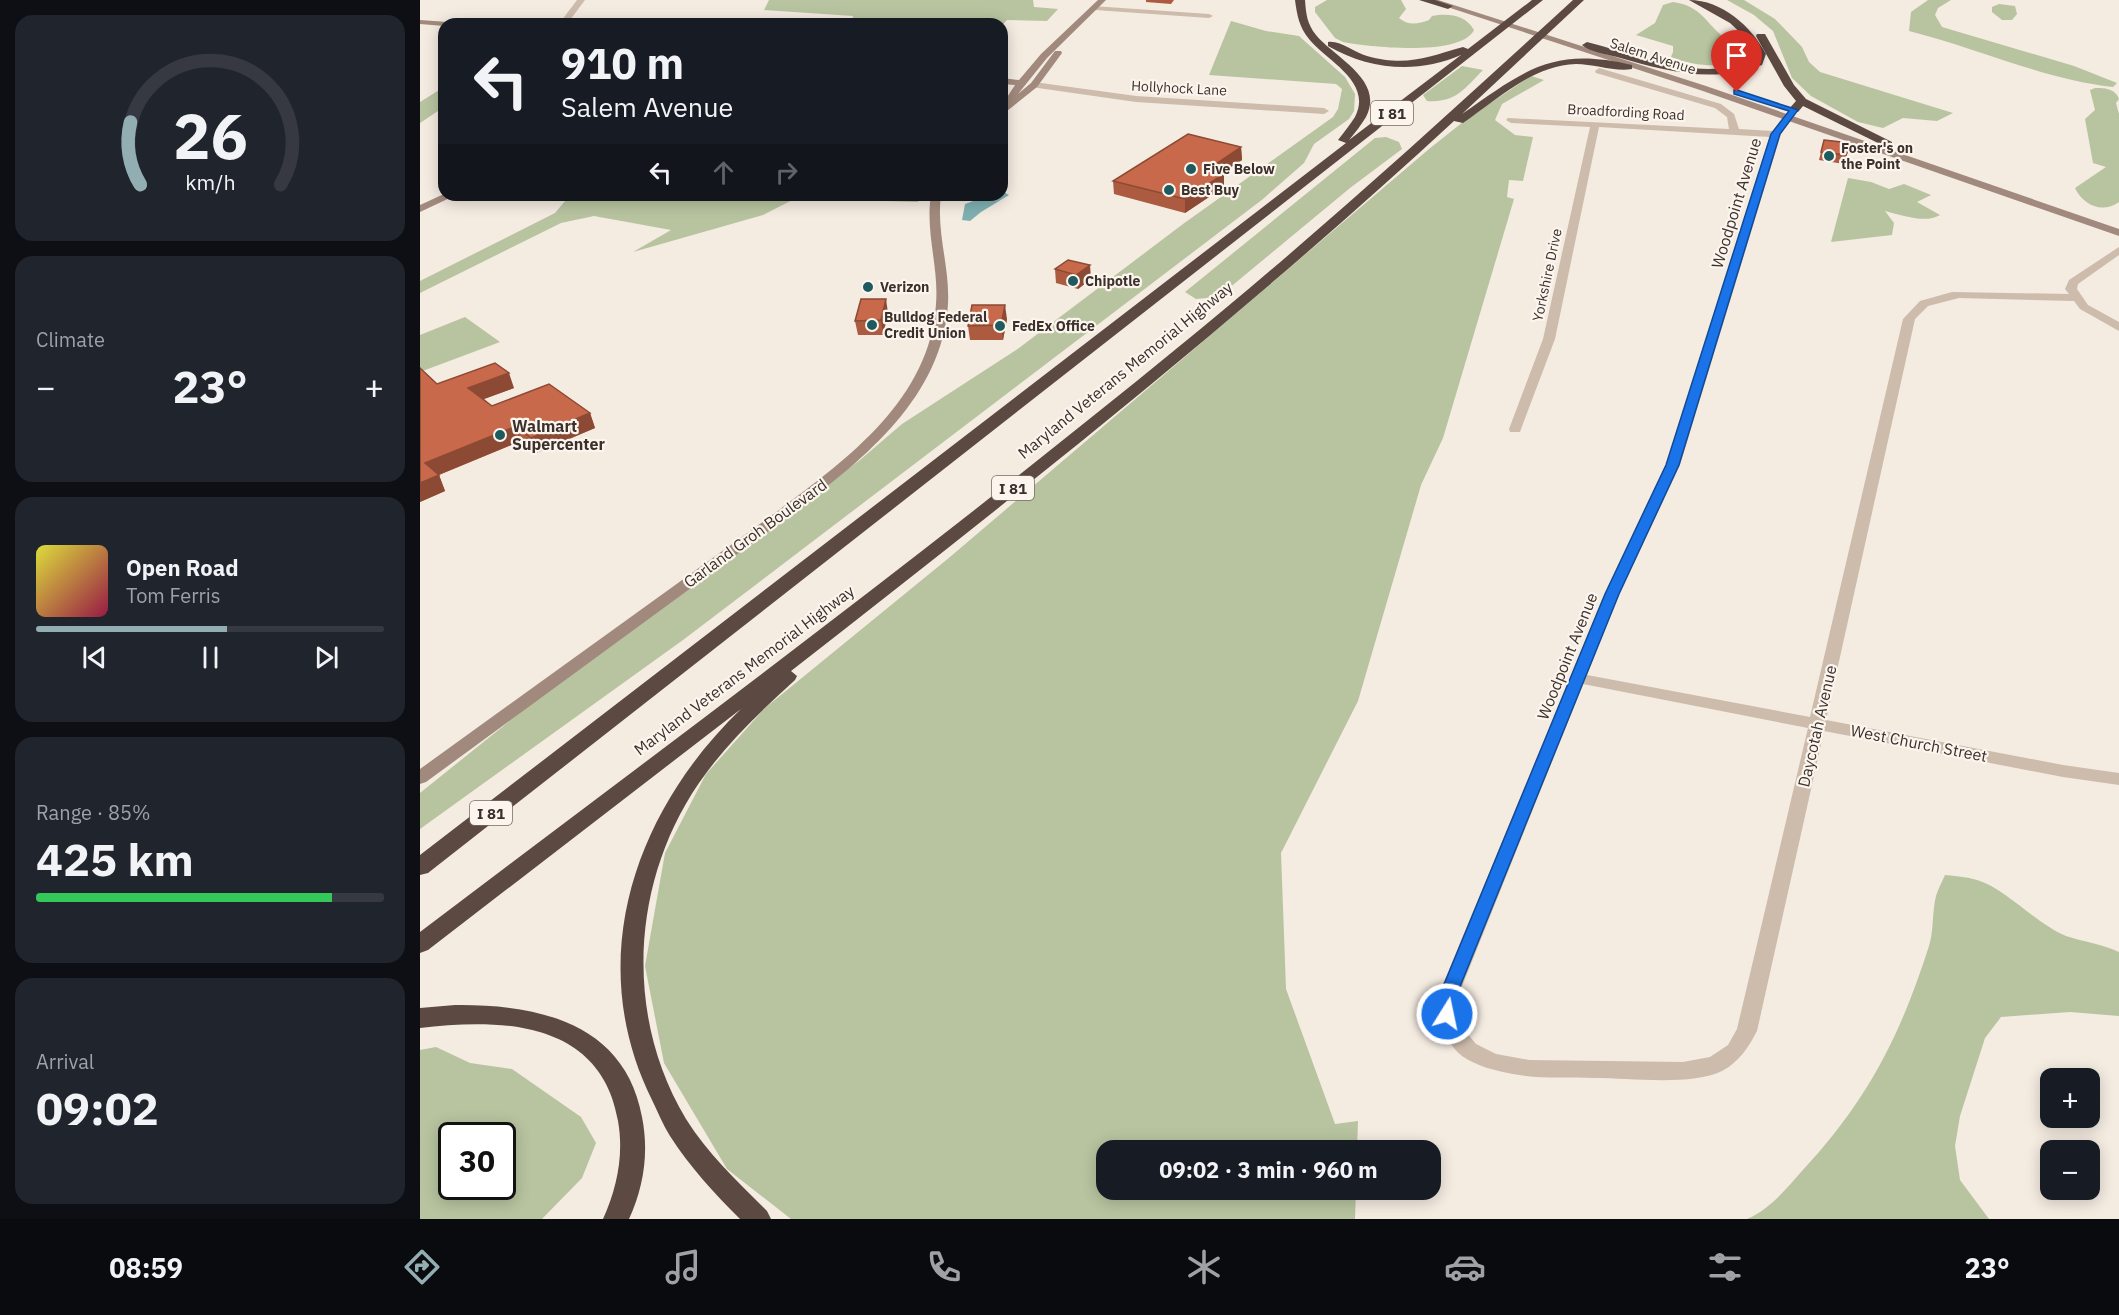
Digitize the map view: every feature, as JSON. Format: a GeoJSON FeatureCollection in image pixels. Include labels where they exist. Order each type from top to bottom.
{"type":"FeatureCollection","features":[{"type":"Feature","properties":{"kind":"highway"},"geometry":{"type":"LineString","coordinates":[[1424,0],[1447,3]]}},
{"type":"Feature","properties":{"kind":"highway","name":"I 81"},"geometry":{"type":"LineString","coordinates":[[420,867],[1538,0]]}},
{"type":"Feature","properties":{"kind":"highway","name":"Maryland Veterans Memorial Highway"},"geometry":{"type":"LineString","coordinates":[[420,944],[1036,471],[1291,260],[1399,163],[1557,35],[1579,0]]}},
{"type":"Feature","properties":{"kind":"highway"},"geometry":{"type":"LineString","coordinates":[[1557,35],[1589,0]]}},
{"type":"Feature","properties":{"kind":"highway"},"geometry":{"type":"LineString","coordinates":[[1587,45],[1692,71],[1734,71],[1758,63],[1761,54],[1750,36],[1721,13],[1694,0]]}},
{"type":"Feature","properties":{"kind":"highway"},"geometry":{"type":"LineString","coordinates":[[1708,0],[1741,19],[1761,36],[1789,87],[1803,100],[1888,144]]}},
{"type":"Feature","properties":{"kind":"highway"},"geometry":{"type":"LineString","coordinates":[[1282,199],[1351,133],[1364,114],[1365,104],[1361,85],[1354,74],[1305,28],[1300,13],[1306,1],[1310,7],[1312,21],[1329,42],[1347,53],[1381,62],[1411,63],[1450,57],[1504,27]]}},
{"type":"Feature","properties":{"kind":"highway"},"geometry":{"type":"LineString","coordinates":[[1399,163],[1541,68],[1559,63],[1581,61],[1640,68]]}},
{"type":"Feature","properties":{"kind":"highway"},"geometry":{"type":"LineString","coordinates":[[1791,114],[1803,100]]}},
{"type":"Feature","properties":{"kind":"highway"},"geometry":{"type":"LineString","coordinates":[[758,1219],[733,1198],[698,1157],[674,1123],[656,1088],[644,1055],[634,1013],[629,970],[633,921],[645,874],[664,825],[704,760],[763,699],[896,580]]}},
{"type":"Feature","properties":{"kind":"highway"},"geometry":{"type":"LineString","coordinates":[[420,855],[561,759]]}},
{"type":"Feature","properties":{"kind":"highway"},"geometry":{"type":"LineString","coordinates":[[420,1018],[463,1014],[500,1014],[537,1020],[576,1036],[602,1056],[619,1080],[632,1114],[633,1152],[626,1198],[616,1219]]}},
{"type":"Feature","properties":{"kind":"street"},"geometry":{"type":"LineString","coordinates":[[568,18],[581,0]]}},
{"type":"Feature","properties":{"kind":"street"},"geometry":{"type":"LineString","coordinates":[[1008,102],[1020,83],[1051,49],[1102,0]]}},
{"type":"Feature","properties":{"kind":"street","name":"Salem Avenue"},"geometry":{"type":"LineString","coordinates":[[1430,0],[1447,3],[1587,45],[1791,114],[2069,216],[2119,232]]}},
{"type":"Feature","properties":{"kind":"street"},"geometry":{"type":"LineString","coordinates":[[1095,8],[1209,16]]}},
{"type":"Feature","properties":{"kind":"street"},"geometry":{"type":"LineString","coordinates":[[420,22],[438,23]]}},
{"type":"Feature","properties":{"kind":"street"},"geometry":{"type":"LineString","coordinates":[[1008,107],[1034,85],[1053,62],[1068,35]]}},
{"type":"Feature","properties":{"kind":"street","name":"Salem Avenue"},"geometry":{"type":"LineString","coordinates":[[1557,35],[1640,68],[1888,144],[2069,216]]}},
{"type":"Feature","properties":{"kind":"street"},"geometry":{"type":"LineString","coordinates":[[1008,82],[1020,83],[1053,62]]}},
{"type":"Feature","properties":{"kind":"street"},"geometry":{"type":"LineString","coordinates":[[1599,70],[1718,106],[1731,116],[1735,132]]}},
{"type":"Feature","properties":{"kind":"street"},"geometry":{"type":"LineString","coordinates":[[1015,101],[1020,83]]}},
{"type":"Feature","properties":{"kind":"street","name":"Hollyhock Lane"},"geometry":{"type":"LineString","coordinates":[[1034,85],[1136,99],[1324,111]]}},
{"type":"Feature","properties":{"kind":"street","name":"Woodpoint Avenue"},"geometry":{"type":"LineString","coordinates":[[1486,1060],[1464,1045],[1453,1031],[1447,1014],[1449,994],[1612,594],[1672,465],[1776,134],[1791,114]]}},
{"type":"Feature","properties":{"kind":"street","name":"Broadfording Road"},"geometry":{"type":"LineString","coordinates":[[1511,120],[1776,134]]}},
{"type":"Feature","properties":{"kind":"street","name":"Yorkshire Drive"},"geometry":{"type":"LineString","coordinates":[[1515,429],[1549,339],[1595,124]]}},
{"type":"Feature","properties":{"kind":"street"},"geometry":{"type":"LineString","coordinates":[[420,209],[438,201]]}},
{"type":"Feature","properties":{"kind":"street","name":"Garland Groh Boulevard"},"geometry":{"type":"LineString","coordinates":[[420,778],[780,516],[838,472],[877,436],[896,413],[926,366],[941,316],[942,297],[933,221],[935,201]]}},
{"type":"Feature","properties":{"kind":"street"},"geometry":{"type":"LineString","coordinates":[[2119,250],[2073,282],[2071,289],[2075,297],[2094,315],[2119,327]]}},
{"type":"Feature","properties":{"kind":"street","name":"Daycotah Avenue"},"geometry":{"type":"LineString","coordinates":[[1486,1060],[1503,1065],[1529,1068],[1683,1071],[1715,1065],[1735,1051],[1747,1031],[1906,331],[1913,311],[1931,301],[1959,294],[2075,297]]}},
{"type":"Feature","properties":{"kind":"street","name":"West Church Street"},"geometry":{"type":"LineString","coordinates":[[1578,678],[2063,771],[2119,779]]}},
{"type":"Feature","properties":{"kind":"green space"},"geometry":{"type":"Polygon","coordinates":[[[769,0],[1033,0],[1034,7],[1058,9],[1047,21],[1008,20],[1008,18],[853,18],[853,16],[764,10],[769,0]]]}},
{"type":"Feature","properties":{"kind":"green space"},"geometry":{"type":"Polygon","coordinates":[[[1327,0],[1401,0],[1406,9],[1399,18],[1406,22],[1417,23],[1429,20],[1432,16],[1450,15],[1466,21],[1474,30],[1466,38],[1452,44],[1434,47],[1392,48],[1343,42],[1335,38],[1315,12],[1315,7],[1327,0]]]}},
{"type":"Feature","properties":{"kind":"green space"},"geometry":{"type":"Polygon","coordinates":[[[1727,0],[1744,0],[1775,19],[1802,47],[1809,62],[1820,72],[1953,113],[1937,121],[1903,118],[1883,128],[1858,122],[1811,96],[1792,78],[1773,31],[1754,15],[1727,0]]]}},
{"type":"Feature","properties":{"kind":"green space"},"geometry":{"type":"Polygon","coordinates":[[[1928,0],[1951,0],[1938,8],[1935,15],[1942,27],[2074,66],[2117,83],[2113,87],[2061,77],[1909,31],[1911,12],[1928,0]]]}},
{"type":"Feature","properties":{"kind":"green space"},"geometry":{"type":"Polygon","coordinates":[[[1673,2],[1697,11],[1726,39],[1750,55],[1748,60],[1719,65],[1690,63],[1671,57],[1673,46],[1636,35],[1655,23],[1663,5],[1673,2]]]}},
{"type":"Feature","properties":{"kind":"green space"},"geometry":{"type":"Polygon","coordinates":[[[1999,4],[2015,6],[2017,14],[2012,20],[2002,20],[1992,12],[1992,7],[1999,4]]]}},
{"type":"Feature","properties":{"kind":"green space"},"geometry":{"type":"Polygon","coordinates":[[[1231,21],[1266,31],[1299,36],[1345,77],[1355,94],[1354,111],[1349,119],[1314,144],[1304,163],[1263,199],[683,640],[420,829],[420,793],[522,711],[860,460],[902,424],[1019,348],[1183,224],[1333,117],[1338,109],[1342,89],[1336,84],[1209,75],[1231,21]]]}},
{"type":"Feature","properties":{"kind":"green space"},"geometry":{"type":"Polygon","coordinates":[[[1462,66],[1483,70],[1465,89],[1452,97],[1445,100],[1427,101],[1423,95],[1462,66]]]}},
{"type":"Feature","properties":{"kind":"green space"},"geometry":{"type":"Polygon","coordinates":[[[1531,76],[1544,80],[1502,104],[1495,120],[1515,135],[1533,137],[1523,181],[1509,180],[1507,197],[1514,199],[1443,438],[1421,485],[1358,701],[1281,853],[1286,989],[1335,1124],[1358,1121],[1357,1140],[1096,1140],[1096,1200],[1356,1200],[1355,1219],[791,1219],[727,1169],[664,1063],[645,966],[665,853],[706,774],[765,708],[950,557],[1468,118],[1531,76]]]}},
{"type":"Feature","properties":{"kind":"green space"},"geometry":{"type":"Polygon","coordinates":[[[2095,88],[2112,91],[2119,99],[2116,103],[2119,114],[2119,202],[2106,207],[2088,203],[2075,188],[2106,167],[2093,163],[2085,119],[2095,110],[2090,90],[2095,88]]]}},
{"type":"Feature","properties":{"kind":"green space"},"geometry":{"type":"Polygon","coordinates":[[[438,91],[438,111],[420,123],[420,102],[438,91]]]}},
{"type":"Feature","properties":{"kind":"green space"},"geometry":{"type":"Polygon","coordinates":[[[1386,137],[1399,142],[1402,149],[1350,188],[1228,289],[1216,297],[1196,299],[1185,292],[1375,138],[1386,137]]]}},
{"type":"Feature","properties":{"kind":"green space"},"geometry":{"type":"Polygon","coordinates":[[[1848,178],[1871,182],[1889,189],[1904,184],[1931,195],[1917,202],[1940,215],[1920,219],[1885,211],[1894,223],[1892,235],[1831,242],[1848,178]]]}},
{"type":"Feature","properties":{"kind":"green space"},"geometry":{"type":"Polygon","coordinates":[[[565,201],[790,201],[763,215],[633,252],[671,230],[594,216],[561,223],[420,293],[420,281],[555,213],[565,201]]]}},
{"type":"Feature","properties":{"kind":"green space"},"geometry":{"type":"Polygon","coordinates":[[[465,317],[500,342],[420,372],[420,335],[465,317]]]}},
{"type":"Feature","properties":{"kind":"green space"},"geometry":{"type":"Polygon","coordinates":[[[1945,875],[1969,878],[1988,884],[2054,930],[2066,936],[2119,952],[2119,1016],[2070,1012],[2001,1017],[1985,1038],[1960,1116],[1955,1146],[1960,1180],[1989,1219],[1747,1219],[1763,1210],[1777,1198],[1825,1145],[1863,1093],[1879,1066],[1918,979],[1931,940],[1936,896],[1945,875]]]}},
{"type":"Feature","properties":{"kind":"green space"},"geometry":{"type":"Polygon","coordinates":[[[436,1047],[470,1063],[512,1069],[581,1117],[596,1143],[582,1178],[542,1219],[420,1219],[420,1050],[436,1047]]]}},
{"type":"Feature","properties":{"kind":"water"},"geometry":{"type":"Polygon","coordinates":[[[973,201],[999,201],[970,221],[962,220],[965,204],[973,201]]]}},
{"type":"Feature","properties":{"kind":"building"},"geometry":{"type":"Polygon","coordinates":[[[1188,134],[1241,147],[1207,170],[1224,174],[1185,199],[1113,181],[1188,134]]]}},
{"type":"Feature","properties":{"kind":"building"},"geometry":{"type":"Polygon","coordinates":[[[1824,140],[1850,143],[1846,155],[1821,152],[1824,140]]]}},
{"type":"Feature","properties":{"kind":"building"},"geometry":{"type":"Polygon","coordinates":[[[1068,260],[1090,265],[1076,275],[1055,269],[1068,260]]]}},
{"type":"Feature","properties":{"kind":"building"},"geometry":{"type":"Polygon","coordinates":[[[861,299],[886,299],[881,320],[855,321],[861,299]]]}},
{"type":"Feature","properties":{"kind":"building"},"geometry":{"type":"Polygon","coordinates":[[[972,305],[1005,305],[1001,325],[968,326],[972,305]]]}},
{"type":"Feature","properties":{"kind":"building","name":"Walmart Supercenter"},"geometry":{"type":"Polygon","coordinates":[[[495,363],[509,373],[468,388],[492,406],[549,384],[590,413],[531,438],[516,426],[425,463],[439,475],[420,483],[420,368],[437,384],[495,363]]]}},
{"type":"Feature","properties":{"kind":"place","name":"Foster's on the Point"},"geometry":{"type":"Point","coordinates":[1829,156]}},
{"type":"Feature","properties":{"kind":"place","name":"Five Below"},"geometry":{"type":"Point","coordinates":[1191,169]}},
{"type":"Feature","properties":{"kind":"place","name":"Best Buy"},"geometry":{"type":"Point","coordinates":[1169,190]}},
{"type":"Feature","properties":{"kind":"place","name":"Chipotle"},"geometry":{"type":"Point","coordinates":[1073,281]}},
{"type":"Feature","properties":{"kind":"place","name":"Verizon"},"geometry":{"type":"Point","coordinates":[868,287]}},
{"type":"Feature","properties":{"kind":"place","name":"Bulldog Federal Credit Union"},"geometry":{"type":"Point","coordinates":[872,325]}},
{"type":"Feature","properties":{"kind":"place","name":"FedEx Office"},"geometry":{"type":"Point","coordinates":[1000,326]}},
{"type":"Feature","properties":{"kind":"place","name":"Walmart Supercenter"},"geometry":{"type":"Point","coordinates":[500,435]}},
{"type":"Feature","properties":{"kind":"route"},"geometry":{"type":"LineString","coordinates":[[1447,1014],[1449,994],[1612,594],[1672,465],[1776,134],[1794,110],[1737,92]]}}]}
